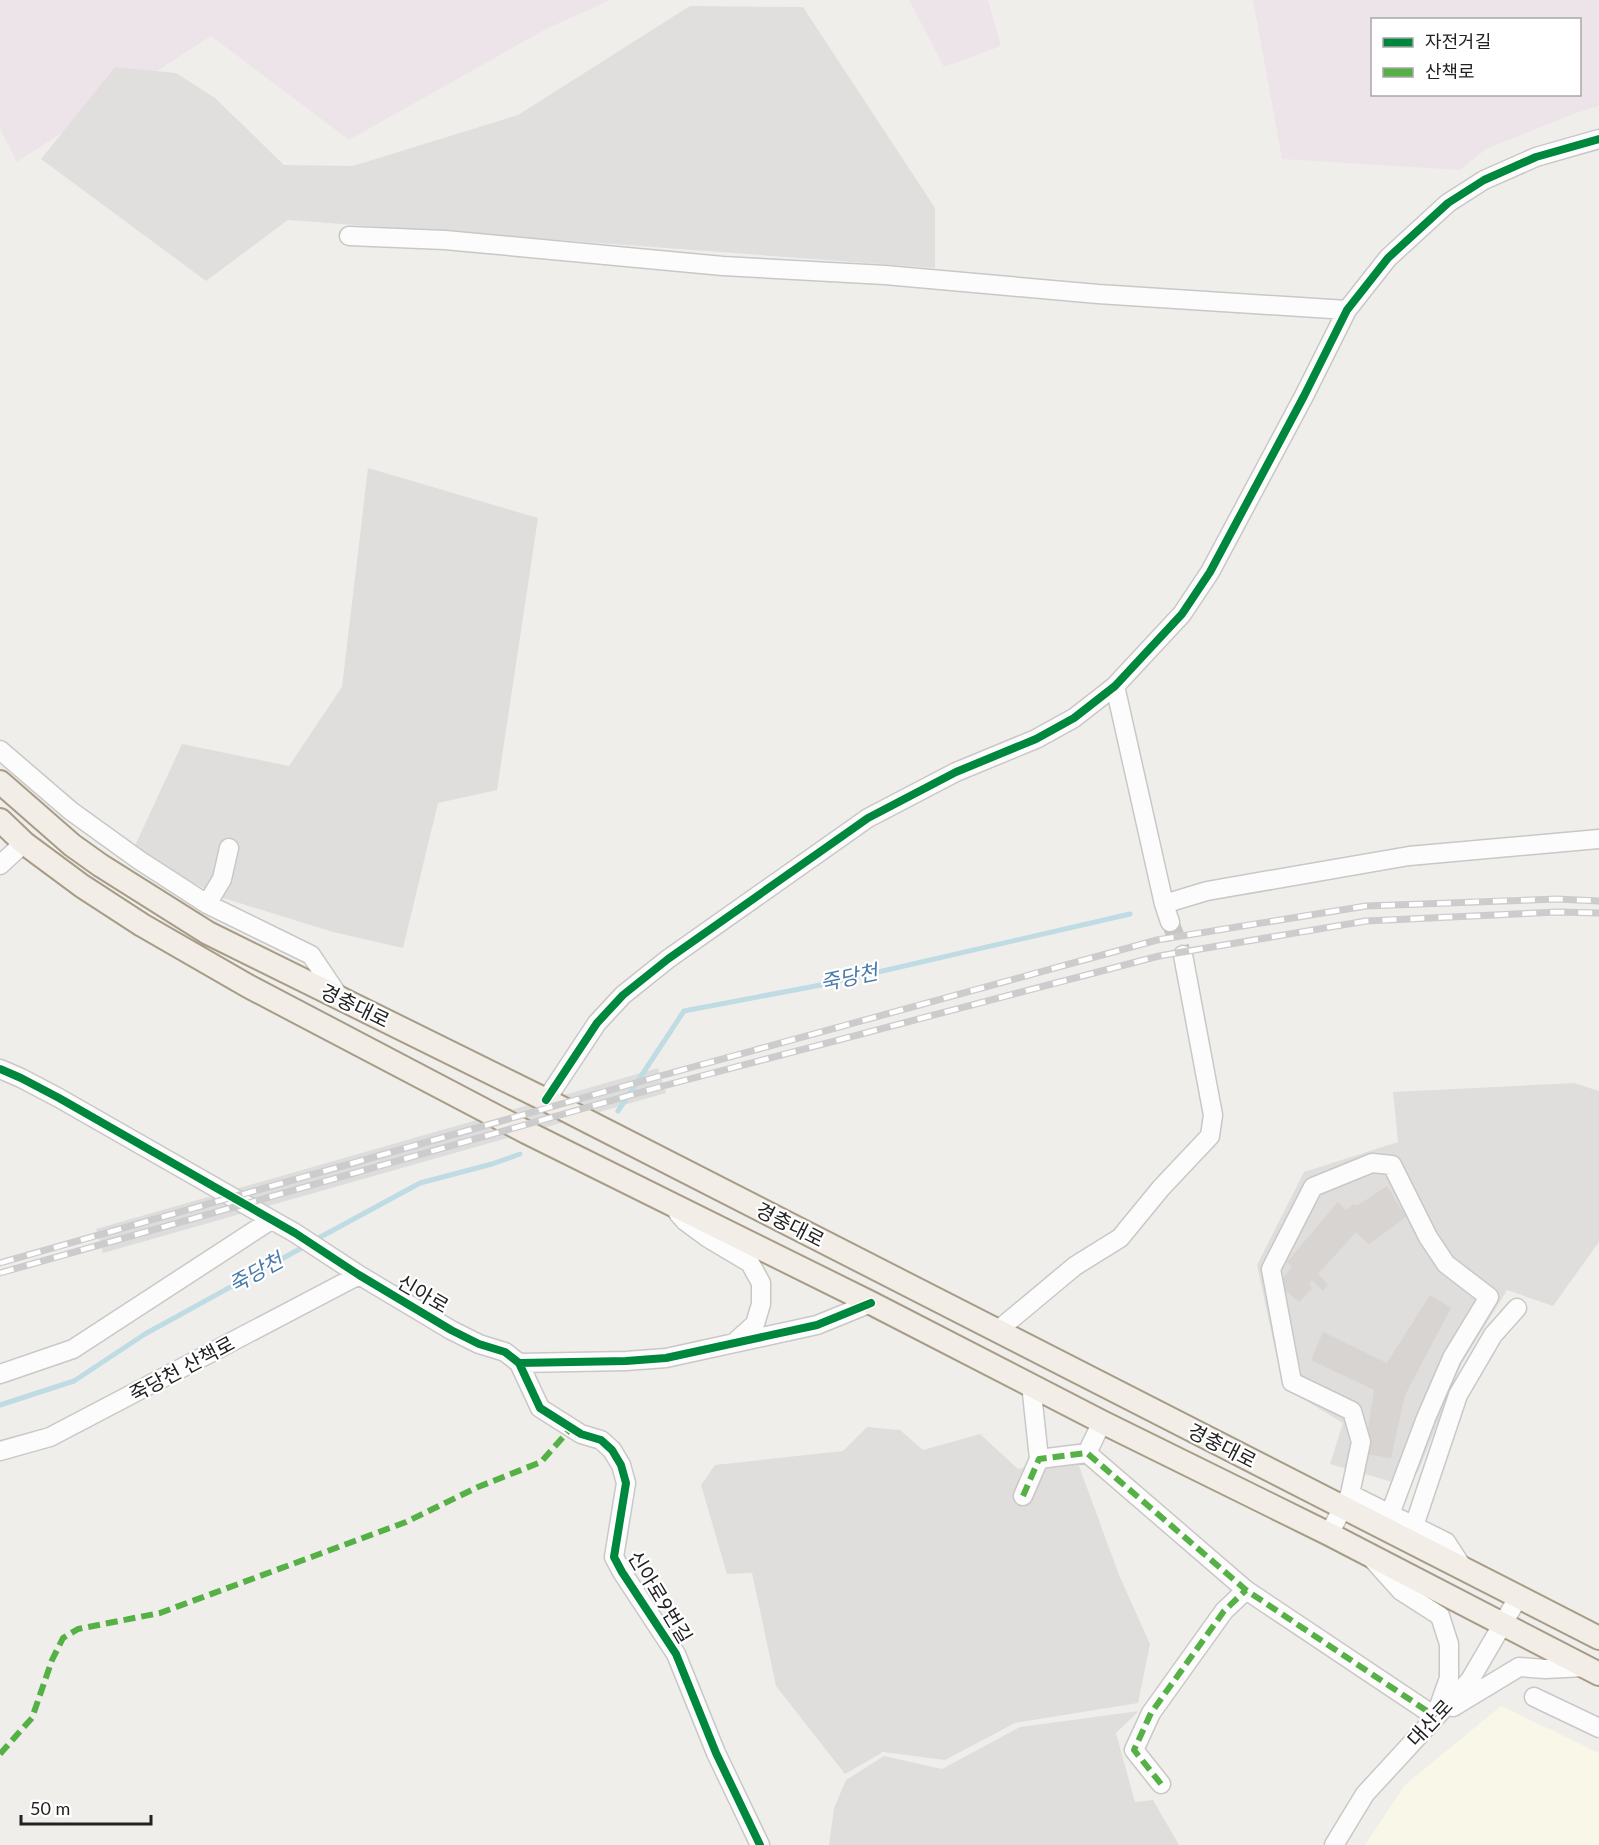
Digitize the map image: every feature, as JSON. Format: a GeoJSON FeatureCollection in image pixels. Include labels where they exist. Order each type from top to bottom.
{"type":"FeatureCollection","features":[{"type":"Feature","properties":{"kind":"main road","name":"경충대로"},"geometry":{"type":"LineString","coordinates":[[0,782],[46,823],[100,865],[208,933],[546,1101],[997,1331],[1346,1501],[1464,1568],[1599,1638]]}},
{"type":"Feature","properties":{"kind":"main road","name":"경충대로"},"geometry":{"type":"LineString","coordinates":[[0,820],[24,843],[82,886],[195,957],[526,1132],[1329,1534],[1592,1670]]}},
{"type":"Feature","properties":{"kind":"main road"},"geometry":{"type":"LineString","coordinates":[[24,843],[46,823]]}},
{"type":"Feature","properties":{"kind":"main road"},"geometry":{"type":"LineString","coordinates":[[526,1132],[546,1101]]}},
{"type":"Feature","properties":{"kind":"main road"},"geometry":{"type":"LineString","coordinates":[[871,1303],[886,1274]]}},
{"type":"Feature","properties":{"kind":"street"},"geometry":{"type":"LineString","coordinates":[[546,1101],[597,1023],[623,995],[668,959],[868,818],[956,772],[1036,740],[1074,718],[1115,686],[1182,614],[1210,572],[1347,310],[1388,258],[1448,203],[1484,180],[1536,157],[1599,139]]}},
{"type":"Feature","properties":{"kind":"street"},"geometry":{"type":"LineString","coordinates":[[349,236],[445,240],[723,266],[885,275],[1098,294],[1347,310]]}},
{"type":"Feature","properties":{"kind":"street"},"geometry":{"type":"LineString","coordinates":[[1115,686],[1170,922]]}},
{"type":"Feature","properties":{"kind":"street"},"geometry":{"type":"LineString","coordinates":[[0,750],[10,761],[63,804],[139,860],[207,904],[311,955],[341,999]]}},
{"type":"Feature","properties":{"kind":"street"},"geometry":{"type":"LineString","coordinates":[[46,823],[63,804]]}},
{"type":"Feature","properties":{"kind":"street"},"geometry":{"type":"LineString","coordinates":[[1164,904],[1208,891],[1409,856],[1599,839]]}},
{"type":"Feature","properties":{"kind":"street"},"geometry":{"type":"LineString","coordinates":[[0,865],[24,843]]}},
{"type":"Feature","properties":{"kind":"street"},"geometry":{"type":"LineString","coordinates":[[207,904],[222,879],[229,848]]}},
{"type":"Feature","properties":{"kind":"street"},"geometry":{"type":"LineString","coordinates":[[997,1331],[1075,1266],[1120,1238],[1161,1188],[1210,1136],[1213,1115],[1183,955]]}},
{"type":"Feature","properties":{"kind":"street","name":"신아로"},"geometry":{"type":"LineString","coordinates":[[0,1069],[60,1098],[295,1233],[359,1275],[479,1344],[505,1352],[519,1364]]}},
{"type":"Feature","properties":{"kind":"street"},"geometry":{"type":"LineString","coordinates":[[1329,1534],[1346,1501],[1361,1443],[1352,1411],[1292,1382],[1271,1269],[1313,1187],[1372,1163],[1392,1165],[1428,1238],[1446,1264],[1489,1297],[1452,1358],[1426,1418],[1390,1514]]}},
{"type":"Feature","properties":{"kind":"street"},"geometry":{"type":"LineString","coordinates":[[671,1205],[685,1221],[708,1238],[750,1263],[761,1283],[761,1304],[755,1324],[734,1343]]}},
{"type":"Feature","properties":{"kind":"street"},"geometry":{"type":"LineString","coordinates":[[0,1374],[73,1349],[271,1220]]}},
{"type":"Feature","properties":{"kind":"street","name":"죽당천 산책로"},"geometry":{"type":"LineString","coordinates":[[0,1451],[50,1437],[359,1275]]}},
{"type":"Feature","properties":{"kind":"street"},"geometry":{"type":"LineString","coordinates":[[519,1364],[666,1358],[817,1324],[871,1303]]}},
{"type":"Feature","properties":{"kind":"street"},"geometry":{"type":"LineString","coordinates":[[1414,1526],[1458,1395],[1493,1335],[1517,1308]]}},
{"type":"Feature","properties":{"kind":"street","name":"신아로9번길"},"geometry":{"type":"LineString","coordinates":[[519,1364],[540,1408],[581,1434],[601,1440],[612,1450],[621,1465],[626,1483],[614,1557],[676,1654],[716,1753],[760,1845]]}},
{"type":"Feature","properties":{"kind":"street"},"geometry":{"type":"LineString","coordinates":[[1023,1496],[1039,1459],[1030,1384]]}},
{"type":"Feature","properties":{"kind":"street"},"geometry":{"type":"LineString","coordinates":[[1087,1453],[1102,1422]]}},
{"type":"Feature","properties":{"kind":"street"},"geometry":{"type":"LineString","coordinates":[[1039,1459],[1087,1453],[1246,1590],[1436,1717]]}},
{"type":"Feature","properties":{"kind":"street"},"geometry":{"type":"LineString","coordinates":[[1346,1501],[1390,1514],[1446,1542],[1464,1568]]}},
{"type":"Feature","properties":{"kind":"street"},"geometry":{"type":"LineString","coordinates":[[1368,1554],[1401,1591],[1440,1616],[1449,1644],[1449,1678],[1436,1717]]}},
{"type":"Feature","properties":{"kind":"street"},"geometry":{"type":"LineString","coordinates":[[1161,1784],[1134,1750],[1151,1713],[1224,1611],[1246,1590]]}},
{"type":"Feature","properties":{"kind":"street","name":"대산로"},"geometry":{"type":"LineString","coordinates":[[1334,1845],[1365,1794],[1470,1680],[1519,1596]]}},
{"type":"Feature","properties":{"kind":"street"},"geometry":{"type":"LineString","coordinates":[[1436,1717],[1519,1667],[1592,1670]]}},
{"type":"Feature","properties":{"kind":"street"},"geometry":{"type":"LineString","coordinates":[[1534,1697],[1599,1728]]}},
{"type":"Feature","properties":{"kind":"shaded area"},"geometry":{"type":"Polygon","coordinates":[[[0,0],[610,0],[546,29],[349,140],[211,36],[17,162],[0,129],[0,0]]]}},
{"type":"Feature","properties":{"kind":"shaded area"},"geometry":{"type":"Polygon","coordinates":[[[909,0],[988,0],[1001,46],[944,67],[909,0]]]}},
{"type":"Feature","properties":{"kind":"shaded area"},"geometry":{"type":"Polygon","coordinates":[[[1253,0],[1599,0],[1599,106],[1486,149],[1460,170],[1282,159],[1253,0]]]}},
{"type":"Feature","properties":{"kind":"shaded area"},"geometry":{"type":"Polygon","coordinates":[[[690,6],[803,7],[935,208],[935,268],[288,220],[206,281],[41,159],[115,67],[176,73],[215,98],[284,165],[353,166],[518,115],[690,6]]]}},
{"type":"Feature","properties":{"kind":"shaded area"},"geometry":{"type":"Polygon","coordinates":[[[368,468],[538,518],[497,790],[438,803],[403,948],[333,932],[220,897],[133,850],[182,744],[289,766],[342,687],[368,468]]]}},
{"type":"Feature","properties":{"kind":"shaded area"},"geometry":{"type":"Polygon","coordinates":[[[1574,1083],[1599,1091],[1599,1242],[1553,1306],[1507,1290],[1461,1365],[1418,1472],[1396,1483],[1330,1464],[1343,1423],[1283,1387],[1257,1265],[1304,1172],[1398,1142],[1393,1092],[1574,1083]]]}},
{"type":"Feature","properties":{"kind":"shaded area"},"geometry":{"type":"Polygon","coordinates":[[[867,1427],[900,1430],[923,1450],[980,1434],[1018,1469],[1075,1455],[1119,1575],[1150,1644],[1138,1703],[1015,1723],[945,1760],[883,1752],[845,1774],[776,1686],[752,1573],[727,1574],[701,1485],[715,1465],[843,1451],[867,1427]]]}},
{"type":"Feature","properties":{"kind":"shaded area"},"geometry":{"type":"Polygon","coordinates":[[[1501,1706],[1599,1753],[1599,1845],[1365,1845],[1405,1785],[1501,1706]]]}},
{"type":"Feature","properties":{"kind":"shaded area"},"geometry":{"type":"Polygon","coordinates":[[[1139,1711],[1116,1733],[1135,1802],[1153,1800],[1179,1845],[829,1845],[834,1808],[846,1780],[884,1756],[942,1769],[1020,1727],[1139,1711]]]}},
{"type":"Feature","properties":{"kind":"pier"},"geometry":{"type":"Polygon","coordinates":[[[658,1068],[666,1093],[103,1253],[96,1229],[658,1068]]]}},
{"type":"Feature","properties":{"kind":"building"},"geometry":{"type":"Polygon","coordinates":[[[1387,1186],[1406,1217],[1369,1244],[1356,1232],[1318,1274],[1328,1285],[1323,1291],[1312,1280],[1309,1284],[1312,1288],[1299,1302],[1278,1284],[1292,1267],[1287,1262],[1338,1202],[1346,1210],[1354,1204],[1357,1206],[1387,1186]]]}},
{"type":"Feature","properties":{"kind":"building"},"geometry":{"type":"Polygon","coordinates":[[[1430,1295],[1451,1308],[1405,1395],[1391,1458],[1364,1454],[1374,1390],[1311,1360],[1323,1332],[1387,1363],[1430,1295]]]}},
{"type":"Feature","properties":{"kind":"waterway","name":"죽당천"},"geometry":{"type":"LineString","coordinates":[[618,1111],[684,1011],[826,984],[1130,914]]}},
{"type":"Feature","properties":{"kind":"waterway","name":"죽당천"},"geometry":{"type":"LineString","coordinates":[[315,1240],[420,1183],[492,1164],[520,1154]]}},
{"type":"Feature","properties":{"kind":"waterway","name":"죽당천"},"geometry":{"type":"LineString","coordinates":[[0,1405],[74,1381],[145,1334],[307,1245]]}},
{"type":"Feature","properties":{"kind":"tunnel"},"geometry":{"type":"LineString","coordinates":[[1170,922],[1183,955]]}},
{"type":"Feature","properties":{"kind":"railway"},"geometry":{"type":"LineString","coordinates":[[0,1263],[660,1076],[1157,940],[1366,906],[1557,899],[1599,901]]}},
{"type":"Feature","properties":{"kind":"railway"},"geometry":{"type":"LineString","coordinates":[[0,1273],[663,1086],[1159,956],[1366,921],[1558,912],[1599,913]]}},
{"type":"Feature","properties":{"kind":"marked path"},"geometry":{"type":"LineString","coordinates":[[0,1754],[32,1718],[52,1660],[63,1638],[78,1629],[160,1613],[406,1522],[478,1487],[541,1462],[571,1428]]}},
{"type":"Feature","properties":{"kind":"marked path"},"geometry":{"type":"LineString","coordinates":[[1023,1496],[1039,1459],[1087,1453],[1246,1590],[1436,1717]]}},
{"type":"Feature","properties":{"kind":"marked path"},"geometry":{"type":"LineString","coordinates":[[1161,1784],[1134,1750],[1151,1713],[1224,1611],[1246,1590]]}},
{"type":"Feature","properties":{"kind":"cycle path"},"geometry":{"type":"LineString","coordinates":[[546,1100],[597,1023],[623,995],[668,959],[868,818],[956,772],[1036,739],[1074,718],[1115,686],[1182,614],[1210,572],[1347,310],[1388,258],[1448,203],[1484,180],[1536,157],[1599,139]]}},
{"type":"Feature","properties":{"kind":"cycle path"},"geometry":{"type":"LineString","coordinates":[[0,1069],[59,1098],[295,1233],[359,1275],[451,1330],[479,1344],[505,1352],[519,1363],[666,1358],[817,1325],[871,1303]]}},
{"type":"Feature","properties":{"kind":"cycle path"},"geometry":{"type":"LineString","coordinates":[[519,1363],[540,1408],[581,1434],[601,1440],[612,1450],[621,1465],[626,1483],[614,1557],[676,1654],[716,1753],[760,1845]]}}]}
